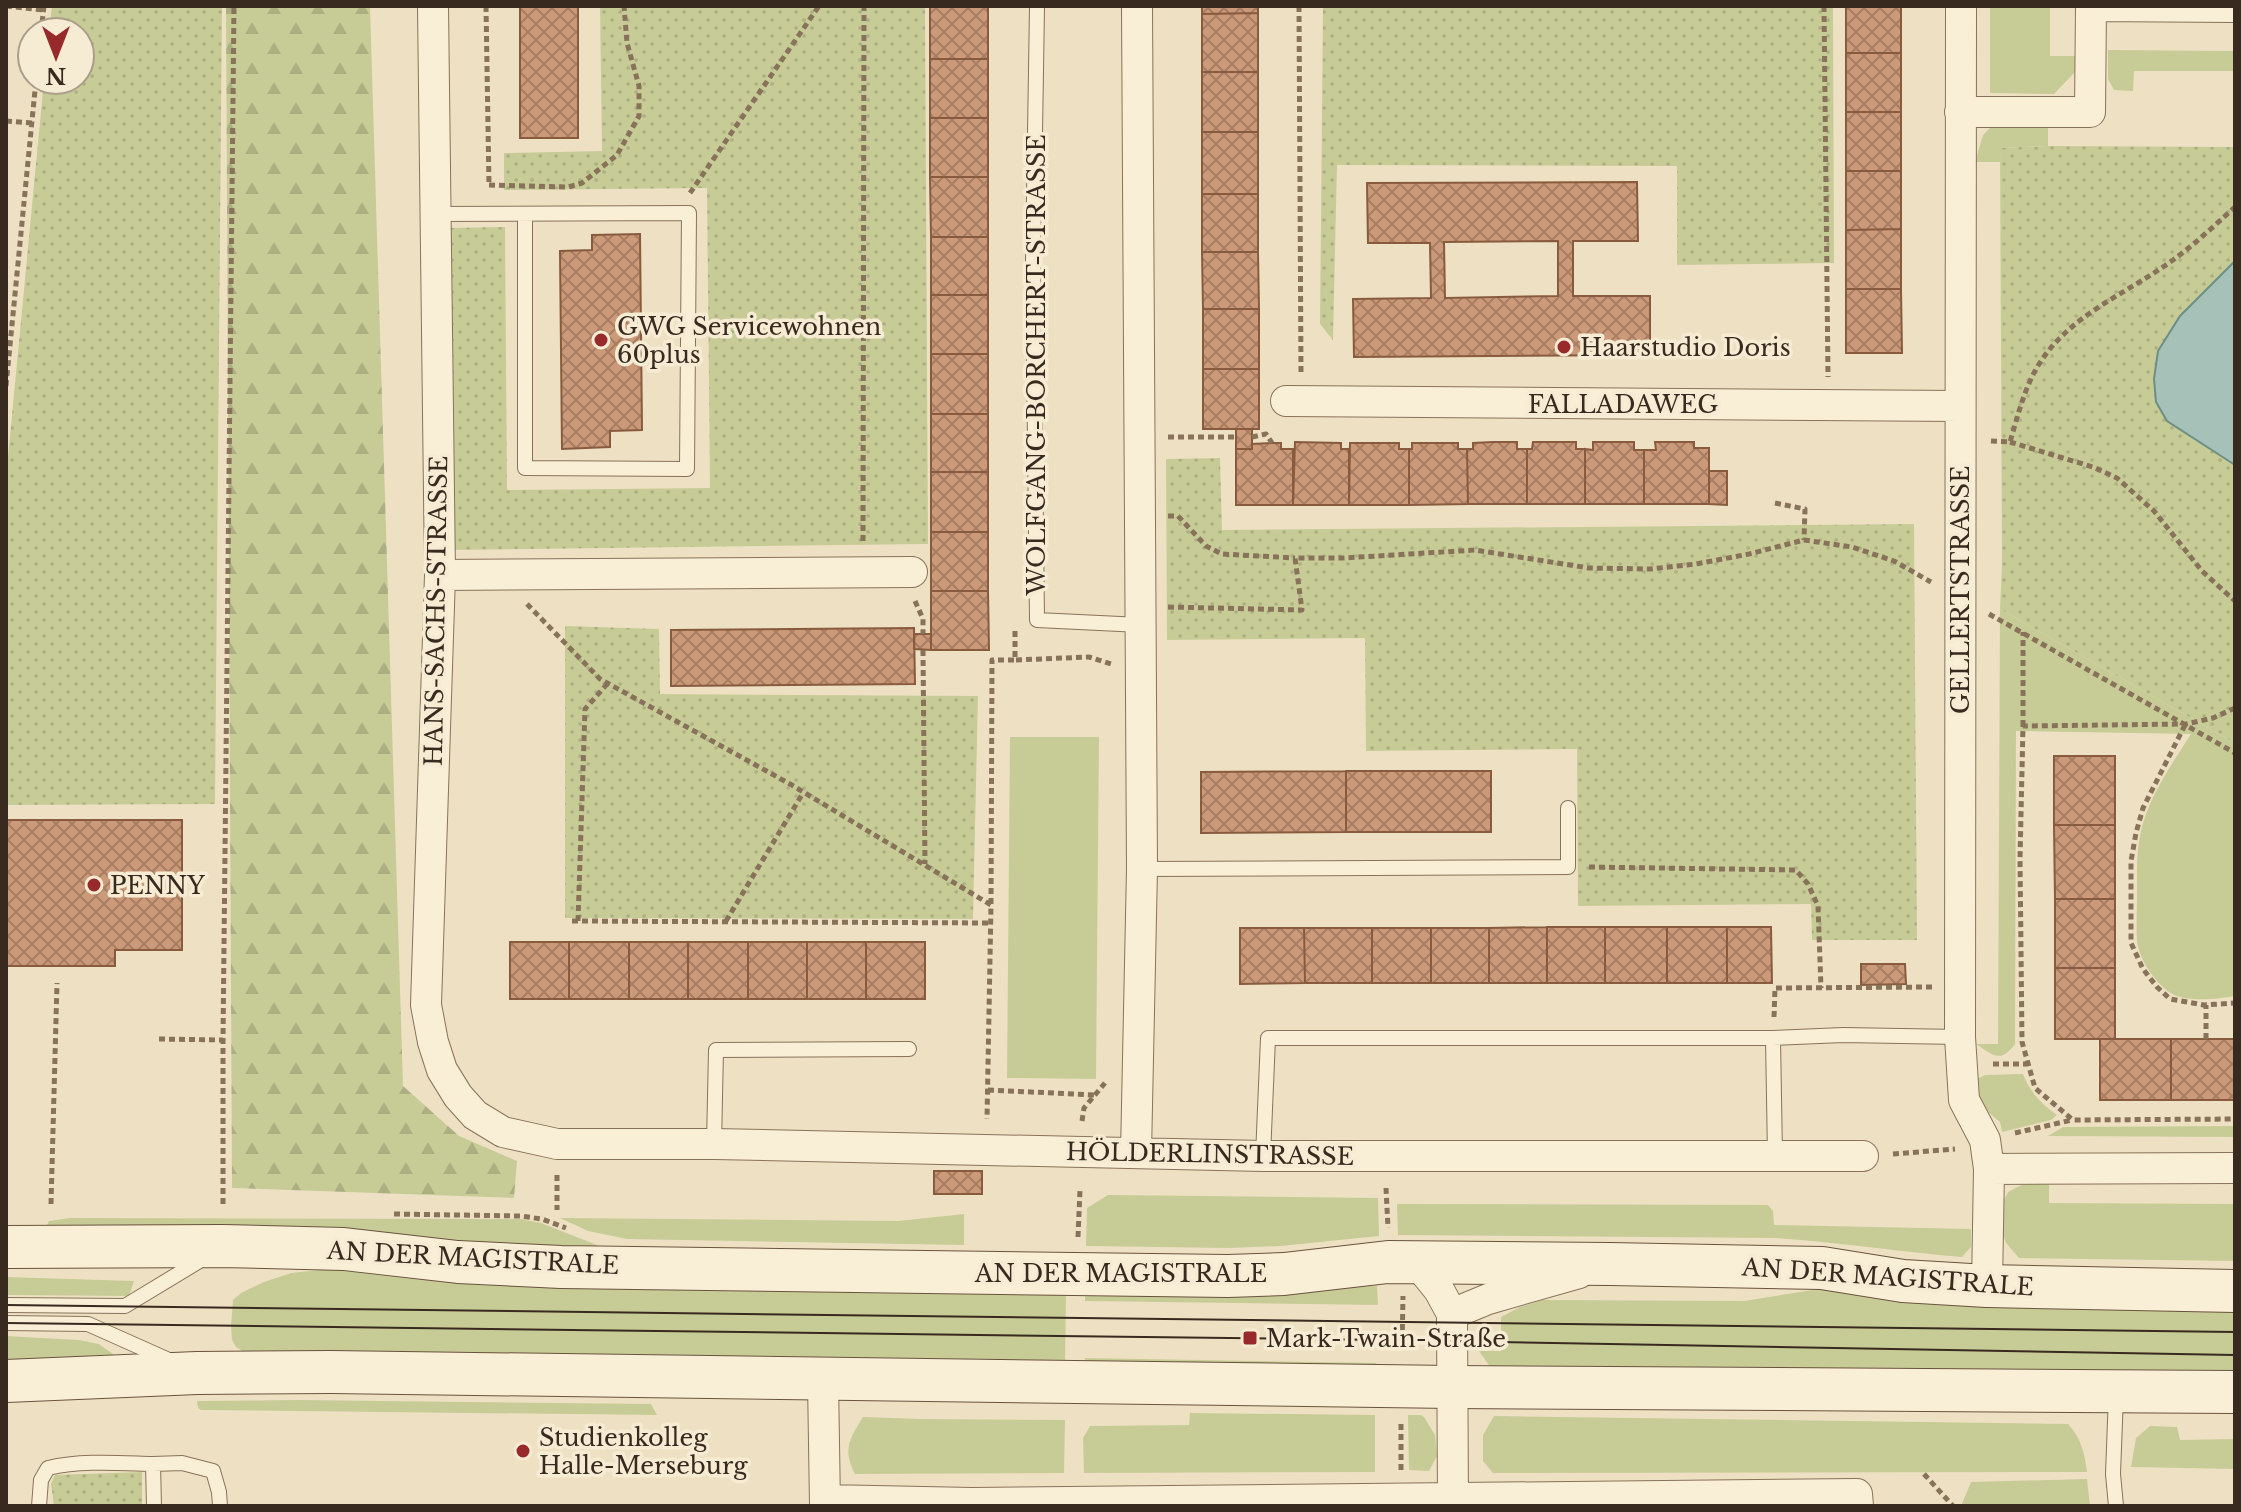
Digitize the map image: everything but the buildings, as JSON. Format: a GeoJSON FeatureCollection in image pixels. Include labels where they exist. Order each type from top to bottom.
{"type":"FeatureCollection","features":[{"type":"Feature","properties":{"kind":"main road","name":"AN DER MAGISTRALE"},"geometry":{"type":"LineString","coordinates":[[6,1247],[344,1249],[458,1262],[561,1267],[1228,1276],[1284,1274],[1388,1262],[1402,1252],[1610,1264],[1822,1268],[1903,1281],[1987,1286],[2235,1291]]}},
{"type":"Feature","properties":{"kind":"main road"},"geometry":{"type":"LineString","coordinates":[[6,1381],[197,1373],[331,1372],[1452,1387],[2235,1392]]}},
{"type":"Feature","properties":{"kind":"street","name":"HANS-SACHS-STRASSE"},"geometry":{"type":"LineString","coordinates":[[433,6],[440,575],[426,1005],[442,1070],[458,1096],[475,1115],[503,1132],[557,1144]]}},
{"type":"Feature","properties":{"kind":"street"},"geometry":{"type":"LineString","coordinates":[[1136,1153],[1142,869],[1137,6]]}},
{"type":"Feature","properties":{"kind":"street","name":"GELLERTSTRASSE"},"geometry":{"type":"LineString","coordinates":[[1961,6],[1960,1037],[1964,1100],[1987,1155],[1987,1286]]}},
{"type":"Feature","properties":{"kind":"street"},"geometry":{"type":"LineString","coordinates":[[1960,112],[2090,112],[2091,6],[2235,7]]}},
{"type":"Feature","properties":{"kind":"street","name":"FALLADAWEG"},"geometry":{"type":"LineString","coordinates":[[1293,402],[1960,406]]}},
{"type":"Feature","properties":{"kind":"street"},"geometry":{"type":"LineString","coordinates":[[440,575],[912,572]]}},
{"type":"Feature","properties":{"kind":"street","name":"HÖLDERLINSTRASSE"},"geometry":{"type":"LineString","coordinates":[[557,1144],[714,1144],[1263,1156],[1863,1156]]}},
{"type":"Feature","properties":{"kind":"street"},"geometry":{"type":"LineString","coordinates":[[1987,1155],[2235,1168]]}},
{"type":"Feature","properties":{"kind":"street"},"geometry":{"type":"LineString","coordinates":[[1402,1252],[1439,1290],[1452,1314],[1453,1502]]}},
{"type":"Feature","properties":{"kind":"street"},"geometry":{"type":"LineString","coordinates":[[1452,1314],[1488,1299],[1610,1264]]}},
{"type":"Feature","properties":{"kind":"street"},"geometry":{"type":"LineString","coordinates":[[823,1380],[825,1503],[1453,1502],[1857,1494],[1858,1506]]}},
{"type":"Feature","properties":{"kind":"lane","name":"WOLFGANG-BORCHERT-STRASSE"},"geometry":{"type":"LineString","coordinates":[[1037,6],[1033,262],[1037,620],[1140,615]]}},
{"type":"Feature","properties":{"kind":"lane"},"geometry":{"type":"LineString","coordinates":[[434,214],[689,213],[687,469],[525,468],[525,214]]}},
{"type":"Feature","properties":{"kind":"lane"},"geometry":{"type":"LineString","coordinates":[[1142,869],[1568,867],[1568,808]]}},
{"type":"Feature","properties":{"kind":"lane"},"geometry":{"type":"LineString","coordinates":[[1263,1156],[1268,1038],[1960,1037]]}},
{"type":"Feature","properties":{"kind":"lane"},"geometry":{"type":"LineString","coordinates":[[1773,1038],[1775,1156]]}},
{"type":"Feature","properties":{"kind":"lane"},"geometry":{"type":"LineString","coordinates":[[714,1144],[716,1050],[909,1049]]}},
{"type":"Feature","properties":{"kind":"lane"},"geometry":{"type":"LineString","coordinates":[[6,1305],[125,1306],[223,1246]]}},
{"type":"Feature","properties":{"kind":"lane"},"geometry":{"type":"LineString","coordinates":[[6,1323],[88,1324],[197,1373]]}},
{"type":"Feature","properties":{"kind":"lane"},"geometry":{"type":"LineString","coordinates":[[2116,1392],[2113,1474],[2116,1506]]}},
{"type":"Feature","properties":{"kind":"lane"},"geometry":{"type":"LineString","coordinates":[[39,1506],[41,1480],[48,1468],[101,1462],[182,1463],[213,1471],[220,1506]]}},
{"type":"Feature","properties":{"kind":"lane"},"geometry":{"type":"LineString","coordinates":[[153,1464],[154,1506]]}},
{"type":"Feature","properties":{"kind":"path"},"geometry":{"type":"LineString","coordinates":[[6,6],[44,8]]}},
{"type":"Feature","properties":{"kind":"path"},"geometry":{"type":"LineString","coordinates":[[223,1204],[234,6]]}},
{"type":"Feature","properties":{"kind":"path"},"geometry":{"type":"LineString","coordinates":[[486,6],[489,185],[568,187],[582,183],[617,155],[639,116],[639,86],[627,43],[624,6]]}},
{"type":"Feature","properties":{"kind":"path"},"geometry":{"type":"LineString","coordinates":[[676,213],[819,6]]}},
{"type":"Feature","properties":{"kind":"path"},"geometry":{"type":"LineString","coordinates":[[863,573],[864,6]]}},
{"type":"Feature","properties":{"kind":"path"},"geometry":{"type":"LineString","coordinates":[[1293,402],[1299,6]]}},
{"type":"Feature","properties":{"kind":"path"},"geometry":{"type":"LineString","coordinates":[[1824,6],[1828,405]]}},
{"type":"Feature","properties":{"kind":"path"},"geometry":{"type":"LineString","coordinates":[[6,386],[35,96]]}},
{"type":"Feature","properties":{"kind":"path"},"geometry":{"type":"LineString","coordinates":[[6,121],[32,123]]}},
{"type":"Feature","properties":{"kind":"path"},"geometry":{"type":"LineString","coordinates":[[2010,442],[2028,387],[2040,362],[2059,338],[2085,316],[2174,259],[2235,207]]}},
{"type":"Feature","properties":{"kind":"path"},"geometry":{"type":"LineString","coordinates":[[1252,437],[1266,434],[1272,443]]}},
{"type":"Feature","properties":{"kind":"path"},"geometry":{"type":"LineString","coordinates":[[1189,437],[1236,437]]}},
{"type":"Feature","properties":{"kind":"path"},"geometry":{"type":"LineString","coordinates":[[1960,440],[2010,442],[2093,467],[2117,478],[2154,511],[2202,571],[2235,601]]}},
{"type":"Feature","properties":{"kind":"path"},"geometry":{"type":"LineString","coordinates":[[1775,503],[1805,509],[1804,540]]}},
{"type":"Feature","properties":{"kind":"path"},"geometry":{"type":"LineString","coordinates":[[1140,513],[1178,516],[1206,546],[1222,554],[1241,557],[1344,558],[1475,550],[1589,568],[1650,569],[1696,564],[1804,540],[1852,547],[1894,561],[2235,753]]}},
{"type":"Feature","properties":{"kind":"path"},"geometry":{"type":"LineString","coordinates":[[1140,615],[1302,610],[1295,558]]}},
{"type":"Feature","properties":{"kind":"path"},"geometry":{"type":"LineString","coordinates":[[498,575],[600,679],[804,793],[991,905]]}},
{"type":"Feature","properties":{"kind":"path"},"geometry":{"type":"LineString","coordinates":[[923,619],[923,634]]}},
{"type":"Feature","properties":{"kind":"path"},"geometry":{"type":"LineString","coordinates":[[2023,632],[2020,859],[2022,1042],[2035,1088],[2073,1120]]}},
{"type":"Feature","properties":{"kind":"path"},"geometry":{"type":"LineString","coordinates":[[923,650],[925,865]]}},
{"type":"Feature","properties":{"kind":"path"},"geometry":{"type":"LineString","coordinates":[[987,1151],[992,660],[1015,660]]}},
{"type":"Feature","properties":{"kind":"path"},"geometry":{"type":"LineString","coordinates":[[608,683],[585,709],[575,921],[991,923]]}},
{"type":"Feature","properties":{"kind":"path"},"geometry":{"type":"LineString","coordinates":[[2023,726],[2186,724],[2213,718],[2235,708]]}},
{"type":"Feature","properties":{"kind":"path"},"geometry":{"type":"LineString","coordinates":[[2186,724],[2143,808],[2136,833],[2131,861],[2131,943],[2143,969],[2170,999],[2188,1004],[2235,1003]]}},
{"type":"Feature","properties":{"kind":"path"},"geometry":{"type":"LineString","coordinates":[[725,922],[804,793]]}},
{"type":"Feature","properties":{"kind":"path"},"geometry":{"type":"LineString","coordinates":[[1568,867],[1796,870],[1808,884],[1818,906],[1821,988]]}},
{"type":"Feature","properties":{"kind":"path"},"geometry":{"type":"LineString","coordinates":[[51,1204],[57,983]]}},
{"type":"Feature","properties":{"kind":"path"},"geometry":{"type":"LineString","coordinates":[[1773,1038],[1775,988],[1960,987]]}},
{"type":"Feature","properties":{"kind":"path"},"geometry":{"type":"LineString","coordinates":[[2206,1005],[2206,1039]]}},
{"type":"Feature","properties":{"kind":"path"},"geometry":{"type":"LineString","coordinates":[[159,1039],[223,1040]]}},
{"type":"Feature","properties":{"kind":"path"},"geometry":{"type":"LineString","coordinates":[[988,1090],[1096,1095]]}},
{"type":"Feature","properties":{"kind":"path"},"geometry":{"type":"LineString","coordinates":[[1863,1156],[1962,1149],[1987,1155],[2073,1120],[2235,1119]]}},
{"type":"Feature","properties":{"kind":"path"},"geometry":{"type":"LineString","coordinates":[[1386,1188],[1402,1252]]}},
{"type":"Feature","properties":{"kind":"path"},"geometry":{"type":"LineString","coordinates":[[1078,1237],[1080,1190]]}},
{"type":"Feature","properties":{"kind":"path"},"geometry":{"type":"LineString","coordinates":[[1924,1474],[1953,1506]]}},
{"type":"Feature","properties":{"kind":"green space"},"geometry":{"type":"Polygon","coordinates":[[[52,6],[222,6],[215,804],[6,805],[6,478],[42,96],[96,96],[96,16],[51,16],[52,6]]]}},
{"type":"Feature","properties":{"kind":"green space"},"geometry":{"type":"Polygon","coordinates":[[[226,6],[370,6],[403,1086],[459,1136],[517,1161],[514,1198],[232,1188],[226,6]]]}},
{"type":"Feature","properties":{"kind":"green space"},"geometry":{"type":"Polygon","coordinates":[[[600,6],[925,6],[928,544],[449,550],[445,228],[505,227],[507,490],[710,488],[707,188],[504,190],[504,153],[602,151],[600,6]]]}},
{"type":"Feature","properties":{"kind":"green space"},"geometry":{"type":"Polygon","coordinates":[[[1323,6],[1833,6],[1834,263],[1677,265],[1677,166],[1337,165],[1333,340],[1320,324],[1323,6]]]}},
{"type":"Feature","properties":{"kind":"green space"},"geometry":{"type":"Polygon","coordinates":[[[1990,6],[2050,6],[2050,56],[2076,56],[2075,72],[2054,94],[1990,93],[1990,6]]]}},
{"type":"Feature","properties":{"kind":"green space"},"geometry":{"type":"Polygon","coordinates":[[[2108,50],[2235,51],[2235,71],[2134,71],[2133,91],[2114,90],[2108,79],[2108,50]]]}},
{"type":"Feature","properties":{"kind":"green space"},"geometry":{"type":"Polygon","coordinates":[[[2048,122],[2048,146],[2000,148],[2000,162],[1975,162],[1983,135],[1992,126],[2048,122]]]}},
{"type":"Feature","properties":{"kind":"green space"},"geometry":{"type":"Polygon","coordinates":[[[2235,147],[2235,743],[2000,609],[2000,148],[2235,147]]]}},
{"type":"Feature","properties":{"kind":"green space"},"geometry":{"type":"Polygon","coordinates":[[[1220,458],[1222,530],[1914,524],[1917,940],[1812,940],[1811,904],[1578,906],[1577,749],[1366,751],[1365,638],[1167,640],[1166,459],[1220,458]]]}},
{"type":"Feature","properties":{"kind":"green space"},"geometry":{"type":"Polygon","coordinates":[[[2000,609],[2235,743],[2235,996],[2196,999],[2174,995],[2150,972],[2137,941],[2137,864],[2141,831],[2155,793],[2191,734],[2016,731],[2015,1044],[2005,1054],[1996,1056],[1976,1044],[1998,1044],[2000,609]]]}},
{"type":"Feature","properties":{"kind":"green space"},"geometry":{"type":"Polygon","coordinates":[[[565,626],[659,629],[660,694],[978,696],[973,919],[565,918],[565,626]]]}},
{"type":"Feature","properties":{"kind":"green space"},"geometry":{"type":"Polygon","coordinates":[[[1010,737],[1099,737],[1096,1079],[1007,1078],[1010,737]]]}},
{"type":"Feature","properties":{"kind":"green space"},"geometry":{"type":"Polygon","coordinates":[[[2023,1074],[2037,1097],[2057,1115],[2051,1120],[2002,1132],[2000,1122],[1980,1105],[1977,1079],[1985,1075],[2023,1074]]]}},
{"type":"Feature","properties":{"kind":"green space"},"geometry":{"type":"Polygon","coordinates":[[[2235,1126],[2235,1137],[2048,1136],[2063,1127],[2235,1126]]]}},
{"type":"Feature","properties":{"kind":"green space"},"geometry":{"type":"Polygon","coordinates":[[[2031,1180],[2049,1180],[2049,1203],[2235,1204],[2235,1261],[2019,1258],[2006,1243],[2002,1231],[2002,1204],[2008,1192],[2031,1180]]]}},
{"type":"Feature","properties":{"kind":"green space"},"geometry":{"type":"Polygon","coordinates":[[[1108,1195],[1378,1198],[1379,1236],[1229,1248],[1086,1246],[1087,1208],[1108,1195]]]}},
{"type":"Feature","properties":{"kind":"green space"},"geometry":{"type":"Polygon","coordinates":[[[1397,1204],[1768,1205],[1773,1211],[1774,1225],[1971,1229],[1971,1247],[1962,1257],[1775,1238],[1398,1235],[1397,1204]]]}},
{"type":"Feature","properties":{"kind":"green space"},"geometry":{"type":"Polygon","coordinates":[[[964,1214],[964,1245],[627,1239],[588,1231],[560,1218],[898,1221],[964,1214]]]}},
{"type":"Feature","properties":{"kind":"green space"},"geometry":{"type":"Polygon","coordinates":[[[70,1218],[520,1219],[541,1223],[597,1245],[597,1250],[46,1227],[49,1221],[70,1218]]]}},
{"type":"Feature","properties":{"kind":"green space"},"geometry":{"type":"Polygon","coordinates":[[[340,1268],[1066,1293],[1065,1366],[244,1352],[236,1347],[231,1326],[233,1300],[241,1293],[291,1273],[340,1268]]]}},
{"type":"Feature","properties":{"kind":"green space"},"geometry":{"type":"Polygon","coordinates":[[[6,1277],[134,1281],[129,1296],[6,1295],[6,1277]]]}},
{"type":"Feature","properties":{"kind":"green space"},"geometry":{"type":"Polygon","coordinates":[[[1377,1286],[1378,1305],[1085,1301],[1085,1293],[1377,1286]]]}},
{"type":"Feature","properties":{"kind":"green space"},"geometry":{"type":"Polygon","coordinates":[[[1819,1289],[1907,1299],[2235,1308],[2235,1381],[1491,1368],[1479,1351],[1501,1351],[1501,1317],[1542,1300],[1744,1301],[1819,1289]]]}},
{"type":"Feature","properties":{"kind":"green space"},"geometry":{"type":"Polygon","coordinates":[[[6,1336],[99,1344],[124,1362],[6,1361],[6,1336]]]}},
{"type":"Feature","properties":{"kind":"green space"},"geometry":{"type":"Polygon","coordinates":[[[1085,1358],[1376,1363],[1376,1369],[1085,1366],[1085,1358]]]}},
{"type":"Feature","properties":{"kind":"green space"},"geometry":{"type":"Polygon","coordinates":[[[197,1401],[651,1404],[657,1415],[201,1410],[197,1401]]]}},
{"type":"Feature","properties":{"kind":"green space"},"geometry":{"type":"Polygon","coordinates":[[[1190,1413],[1375,1415],[1375,1472],[1084,1473],[1083,1438],[1090,1426],[1189,1425],[1190,1413]]]}},
{"type":"Feature","properties":{"kind":"green space"},"geometry":{"type":"Polygon","coordinates":[[[1408,1415],[1424,1417],[1435,1435],[1437,1456],[1429,1471],[1409,1470],[1408,1415]]]}},
{"type":"Feature","properties":{"kind":"green space"},"geometry":{"type":"Polygon","coordinates":[[[1494,1416],[2068,1424],[2082,1446],[2087,1472],[1493,1473],[1483,1461],[1483,1435],[1494,1416]]]}},
{"type":"Feature","properties":{"kind":"green space"},"geometry":{"type":"Polygon","coordinates":[[[863,1417],[1065,1420],[1064,1473],[855,1474],[848,1451],[854,1431],[863,1417]]]}},
{"type":"Feature","properties":{"kind":"green space"},"geometry":{"type":"Polygon","coordinates":[[[2150,1426],[2177,1427],[2180,1440],[2235,1439],[2235,1469],[2131,1467],[2136,1438],[2150,1426]]]}},
{"type":"Feature","properties":{"kind":"green space"},"geometry":{"type":"Polygon","coordinates":[[[142,1472],[142,1506],[54,1506],[51,1484],[55,1475],[142,1472]]]}},
{"type":"Feature","properties":{"kind":"green space"},"geometry":{"type":"Polygon","coordinates":[[[2087,1479],[2090,1506],[1961,1506],[1971,1482],[2087,1479]]]}},
{"type":"Feature","properties":{"kind":"water"},"geometry":{"type":"Polygon","coordinates":[[[2235,261],[2235,465],[2167,421],[2156,402],[2154,379],[2158,351],[2180,316],[2235,261]]]}},
{"type":"Feature","properties":{"kind":"tram line"},"geometry":{"type":"LineString","coordinates":[[6,1305],[2235,1332]]}},
{"type":"Feature","properties":{"kind":"tram line"},"geometry":{"type":"LineString","coordinates":[[6,1323],[1387,1340],[2235,1355]]}},
{"type":"Feature","properties":{"kind":"place","name":"GWG Servicewohnen 60plus"},"geometry":{"type":"Point","coordinates":[601,340]}},
{"type":"Feature","properties":{"kind":"place","name":"Haarstudio Doris"},"geometry":{"type":"Point","coordinates":[1564,347]}},
{"type":"Feature","properties":{"kind":"place","name":"PENNY"},"geometry":{"type":"Point","coordinates":[94,885]}},
{"type":"Feature","properties":{"kind":"place","name":"Mark-Twain-Straße"},"geometry":{"type":"Point","coordinates":[1250,1338]}},
{"type":"Feature","properties":{"kind":"place","name":"Studienkolleg Halle-Merseburg"},"geometry":{"type":"Point","coordinates":[523,1451]}}]}
